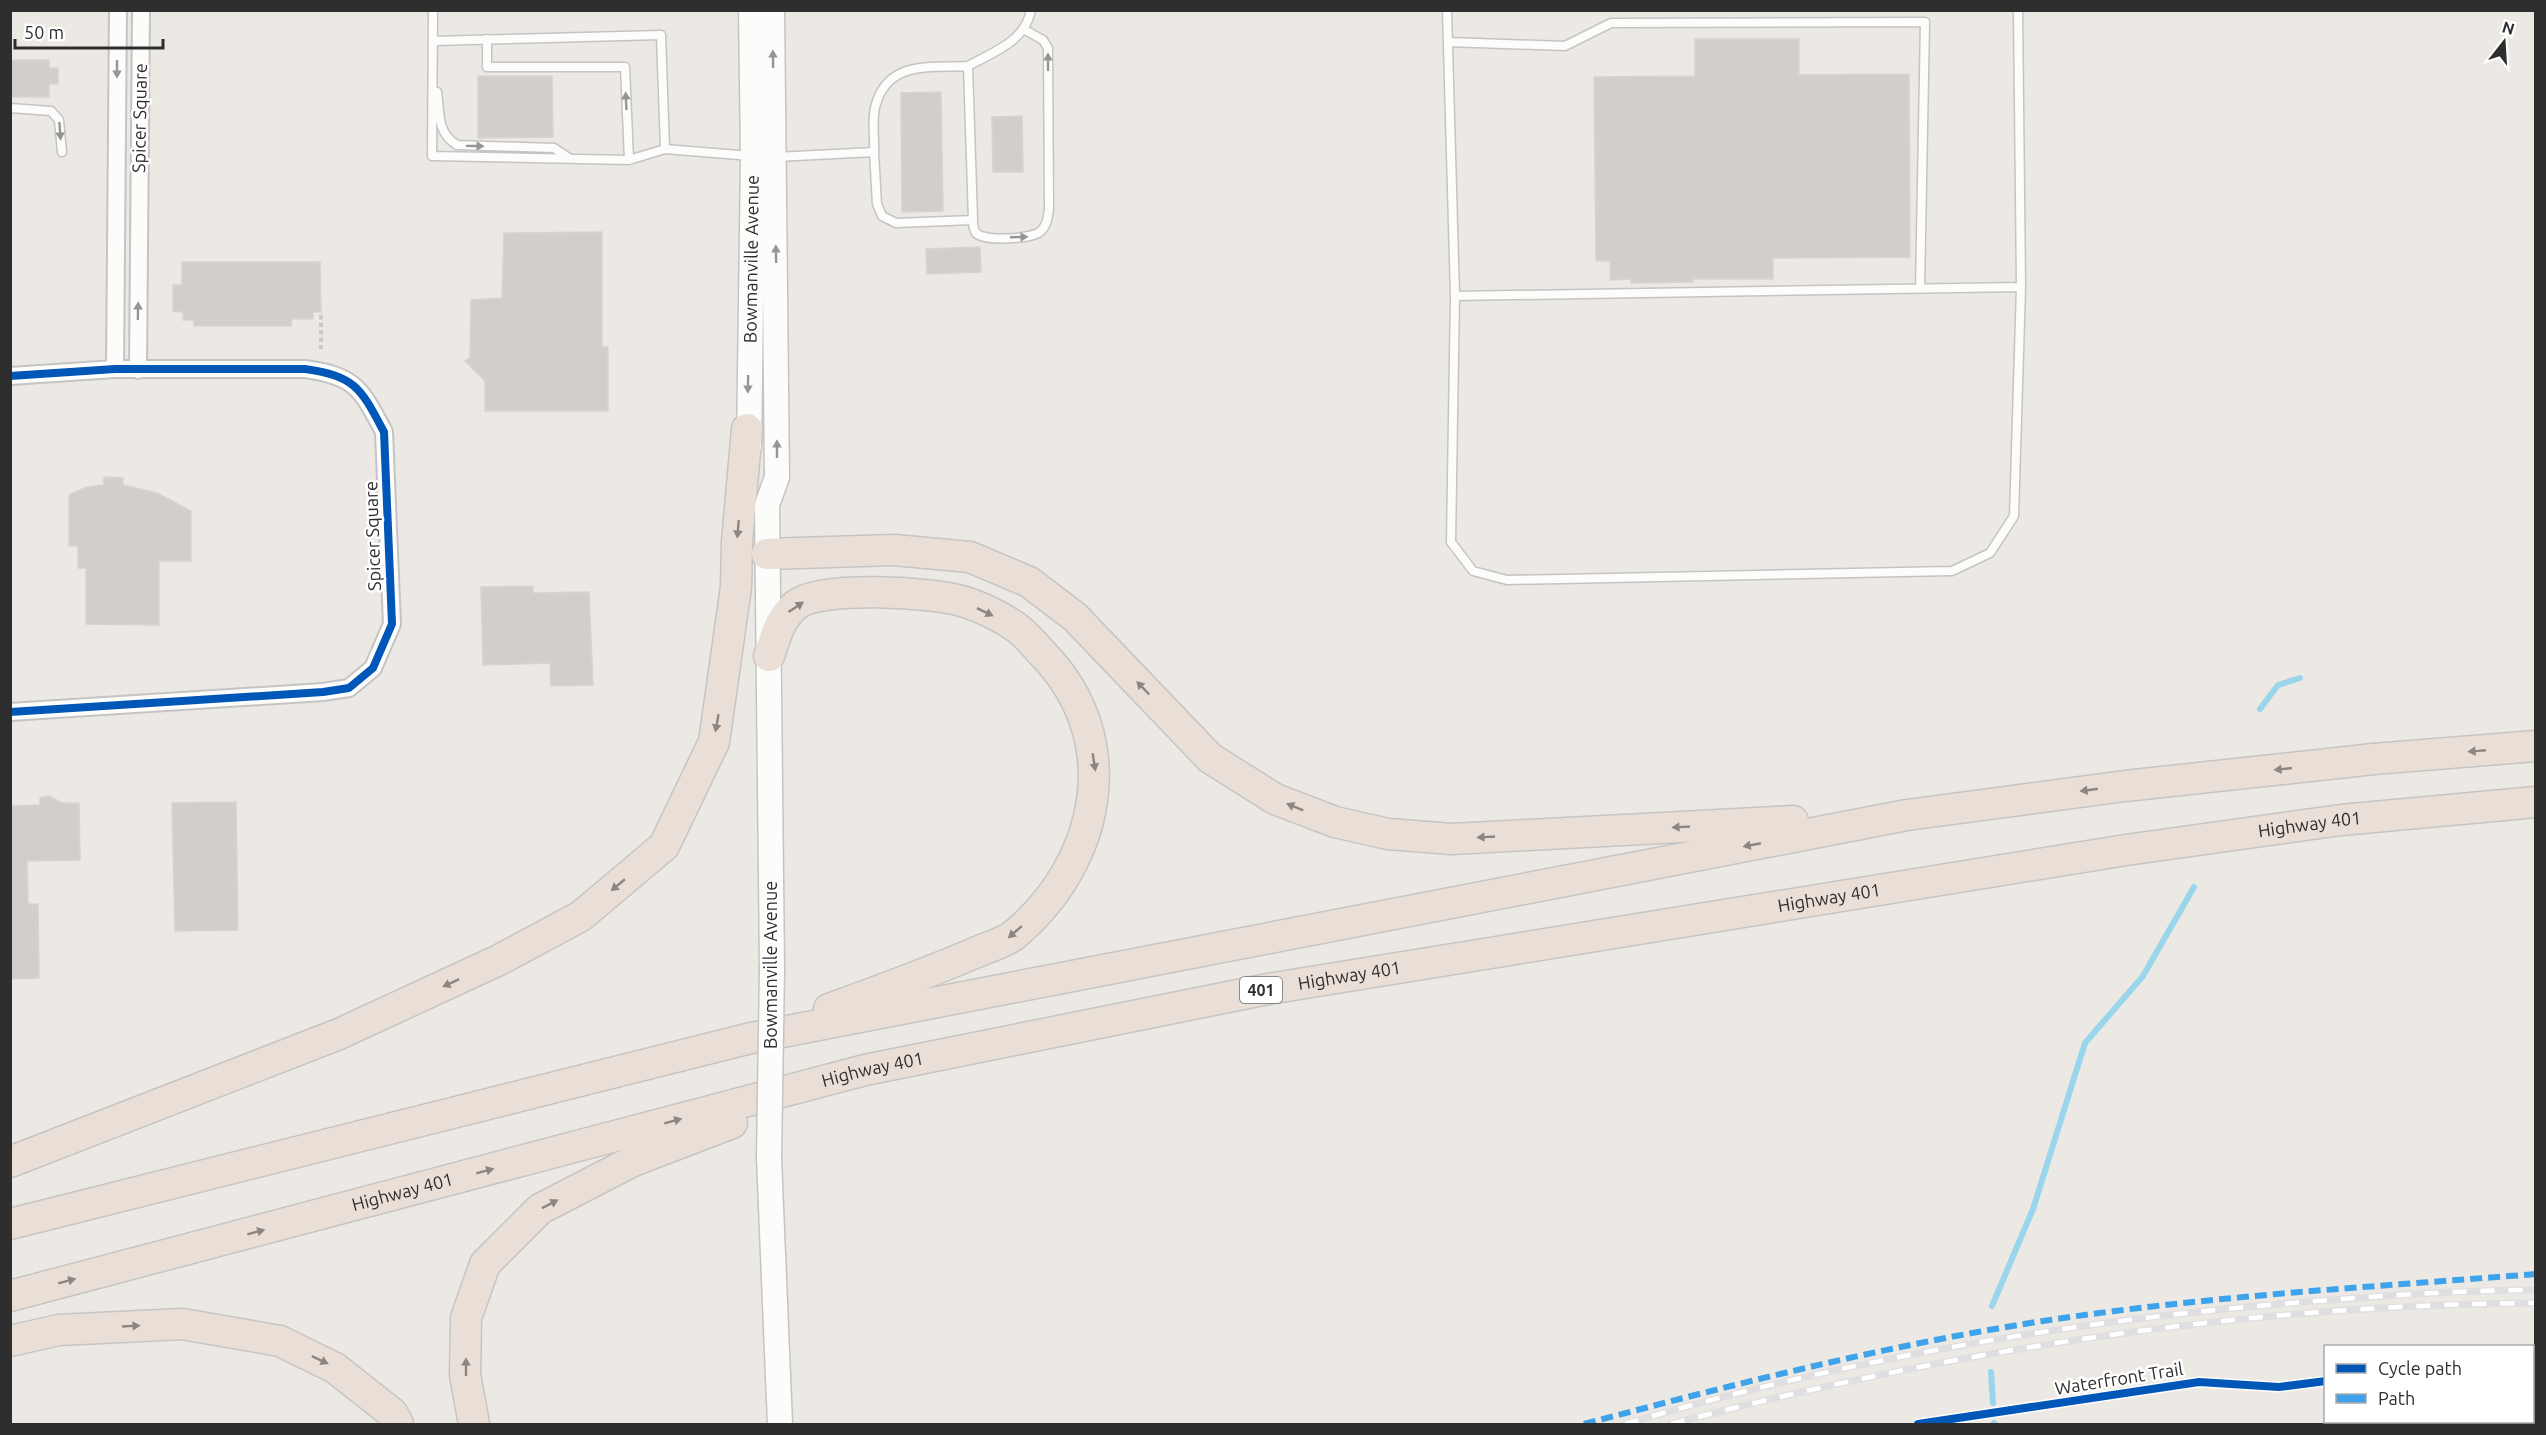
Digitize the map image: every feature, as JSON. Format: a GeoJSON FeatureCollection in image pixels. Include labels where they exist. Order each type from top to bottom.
{"type":"FeatureCollection","features":[{"type":"Feature","properties":{"kind":"highway"},"geometry":{"type":"LineString","coordinates":[[10,1162],[339,1034],[499,960],[581,916],[664,846],[714,742],[736,587],[737,542],[747,429]]}},
{"type":"Feature","properties":{"kind":"highway"},"geometry":{"type":"LineString","coordinates":[[767,554],[894,550],[970,557],[1029,582],[1075,617],[1210,758],[1275,799],[1335,822],[1388,834],[1452,839],[1907,815]]}},
{"type":"Feature","properties":{"kind":"highway"},"geometry":{"type":"LineString","coordinates":[[751,1038],[944,967],[1012,936],[1059,887],[1083,841],[1088,831],[1096,771],[1087,723],[1063,675],[1017,628],[964,602],[890,591],[827,596],[798,603],[781,620],[769,656]]}},
{"type":"Feature","properties":{"kind":"highway"},"geometry":{"type":"LineString","coordinates":[[10,1224],[751,1038],[1907,815],[2125,786],[2374,759],[2535,746]]}},
{"type":"Feature","properties":{"kind":"highway","name":"Highway 401"},"geometry":{"type":"LineString","coordinates":[[10,1296],[865,1070],[1268,989],[2114,852],[2341,820],[2535,802]]}},
{"type":"Feature","properties":{"kind":"highway"},"geometry":{"type":"LineString","coordinates":[[474,1425],[465,1375],[466,1318],[485,1264],[540,1209],[633,1161],[865,1070]]}},
{"type":"Feature","properties":{"kind":"highway"},"geometry":{"type":"LineString","coordinates":[[10,1341],[59,1330],[182,1324],[280,1341],[335,1368],[392,1413],[398,1425]]}},
{"type":"Feature","properties":{"kind":"main road","name":"Bowmanville Avenue"},"geometry":{"type":"LineString","coordinates":[[751,10],[764,157],[777,477],[766,505],[772,968],[768,1158],[780,1425]]}},
{"type":"Feature","properties":{"kind":"main road","name":"Bowmanville Avenue"},"geometry":{"type":"LineString","coordinates":[[766,505],[752,478],[747,429],[772,10]]}},
{"type":"Feature","properties":{"kind":"street","name":"Spicer Square"},"geometry":{"type":"LineString","coordinates":[[115,369],[118,10]]}},
{"type":"Feature","properties":{"kind":"street","name":"Spicer Square"},"geometry":{"type":"LineString","coordinates":[[138,370],[141,10]]}},
{"type":"Feature","properties":{"kind":"street","name":"Spicer Square"},"geometry":{"type":"LineString","coordinates":[[10,376],[115,369],[305,369],[334,373],[352,382],[369,404],[384,432],[392,624],[373,668],[349,688],[323,692],[10,712]]}},
{"type":"Feature","properties":{"kind":"lane"},"geometry":{"type":"LineString","coordinates":[[434,10],[432,156],[629,160],[665,149],[764,157],[874,152]]}},
{"type":"Feature","properties":{"kind":"lane"},"geometry":{"type":"LineString","coordinates":[[973,220],[896,223],[882,216],[877,204],[874,152],[875,105],[891,79],[907,69],[968,66],[1007,44],[1025,30],[1031,10]]}},
{"type":"Feature","properties":{"kind":"lane"},"geometry":{"type":"LineString","coordinates":[[1448,10],[1455,296],[1451,542],[1473,571],[1508,580],[1952,571],[1990,553],[2014,516],[2021,287],[2018,10]]}},
{"type":"Feature","properties":{"kind":"lane"},"geometry":{"type":"LineString","coordinates":[[1448,42],[1565,46],[1611,23],[1925,22],[1920,289]]}},
{"type":"Feature","properties":{"kind":"lane"},"geometry":{"type":"LineString","coordinates":[[968,66],[974,230],[978,235],[986,238],[1030,237],[1039,233],[1046,224],[1049,209],[1048,48],[1043,40],[1025,30]]}},
{"type":"Feature","properties":{"kind":"lane"},"geometry":{"type":"LineString","coordinates":[[433,40],[661,35],[665,149]]}},
{"type":"Feature","properties":{"kind":"lane"},"geometry":{"type":"LineString","coordinates":[[487,39],[487,67],[625,67],[629,160]]}},
{"type":"Feature","properties":{"kind":"lane"},"geometry":{"type":"LineString","coordinates":[[433,71],[441,131],[448,140],[457,145],[554,148],[569,158]]}},
{"type":"Feature","properties":{"kind":"lane"},"geometry":{"type":"LineString","coordinates":[[10,108],[51,111],[59,120],[62,152]]}},
{"type":"Feature","properties":{"kind":"lane"},"geometry":{"type":"LineString","coordinates":[[1455,296],[2021,287]]}},
{"type":"Feature","properties":{"kind":"path"},"geometry":{"type":"LineString","coordinates":[[321,315],[321,349]]}},
{"type":"Feature","properties":{"kind":"building"},"geometry":{"type":"Polygon","coordinates":[[[1695,39],[1799,39],[1799,75],[1909,74],[1910,257],[1773,258],[1773,279],[1693,279],[1693,282],[1631,283],[1631,279],[1610,280],[1610,261],[1596,261],[1594,77],[1695,76],[1695,39]]]}},
{"type":"Feature","properties":{"kind":"building"},"geometry":{"type":"Polygon","coordinates":[[[10,60],[49,60],[49,68],[58,68],[58,84],[49,84],[49,97],[10,97],[10,60]]]}},
{"type":"Feature","properties":{"kind":"building"},"geometry":{"type":"Polygon","coordinates":[[[478,76],[552,76],[553,137],[478,138],[478,76]]]}},
{"type":"Feature","properties":{"kind":"building"},"geometry":{"type":"Polygon","coordinates":[[[941,92],[943,211],[902,212],[901,93],[941,92]]]}},
{"type":"Feature","properties":{"kind":"building"},"geometry":{"type":"Polygon","coordinates":[[[1022,116],[1023,172],[993,172],[992,117],[1022,116]]]}},
{"type":"Feature","properties":{"kind":"building"},"geometry":{"type":"Polygon","coordinates":[[[602,232],[602,347],[608,347],[608,411],[485,411],[485,381],[465,361],[470,358],[471,300],[502,298],[504,233],[602,232]]]}},
{"type":"Feature","properties":{"kind":"building"},"geometry":{"type":"Polygon","coordinates":[[[980,247],[981,272],[927,274],[926,249],[980,247]]]}},
{"type":"Feature","properties":{"kind":"building"},"geometry":{"type":"Polygon","coordinates":[[[182,262],[320,262],[321,312],[313,312],[313,319],[292,319],[291,326],[194,326],[194,320],[183,320],[183,312],[173,311],[173,285],[182,285],[182,262]]]}},
{"type":"Feature","properties":{"kind":"building"},"geometry":{"type":"Polygon","coordinates":[[[104,477],[123,478],[123,485],[157,493],[191,511],[191,561],[159,561],[159,625],[86,624],[86,568],[78,568],[78,546],[69,546],[69,495],[87,487],[104,485],[104,477]]]}},
{"type":"Feature","properties":{"kind":"building"},"geometry":{"type":"Polygon","coordinates":[[[533,586],[533,593],[589,592],[593,685],[551,686],[550,663],[483,665],[481,587],[533,586]]]}},
{"type":"Feature","properties":{"kind":"building"},"geometry":{"type":"Polygon","coordinates":[[[49,796],[62,803],[79,803],[80,860],[27,861],[28,904],[38,904],[39,978],[10,979],[10,806],[40,805],[40,798],[49,796]]]}},
{"type":"Feature","properties":{"kind":"building"},"geometry":{"type":"Polygon","coordinates":[[[236,802],[238,930],[175,931],[172,803],[236,802]]]}},
{"type":"Feature","properties":{"kind":"waterway"},"geometry":{"type":"LineString","coordinates":[[2260,709],[2278,685],[2300,678]]}},
{"type":"Feature","properties":{"kind":"waterway"},"geometry":{"type":"LineString","coordinates":[[1992,1306],[2033,1209],[2085,1043],[2143,976],[2194,887]]}},
{"type":"Feature","properties":{"kind":"waterway"},"geometry":{"type":"LineString","coordinates":[[1991,1372],[1993,1403]]}},
{"type":"Feature","properties":{"kind":"railway"},"geometry":{"type":"LineString","coordinates":[[1625,1424],[1792,1380],[1961,1345],[2047,1331],[2304,1302],[2449,1292],[2536,1290]]}},
{"type":"Feature","properties":{"kind":"railway"},"geometry":{"type":"LineString","coordinates":[[1671,1424],[1884,1374],[2099,1337],[2317,1312],[2536,1303]]}},
{"type":"Feature","properties":{"kind":"marked path"},"geometry":{"type":"LineString","coordinates":[[1584,1424],[1755,1380],[1869,1354],[2043,1321],[2227,1299],[2536,1274]]}},
{"type":"Feature","properties":{"kind":"cycle path"},"geometry":{"type":"LineString","coordinates":[[10,376],[115,369],[305,369],[336,376],[346,381],[362,395],[384,432],[392,624],[373,668],[349,688],[323,692],[10,712]]}},
{"type":"Feature","properties":{"kind":"cycle path","name":"Waterfront Trail"},"geometry":{"type":"LineString","coordinates":[[1918,1424],[2199,1382],[2279,1387],[2324,1381]]}}]}
